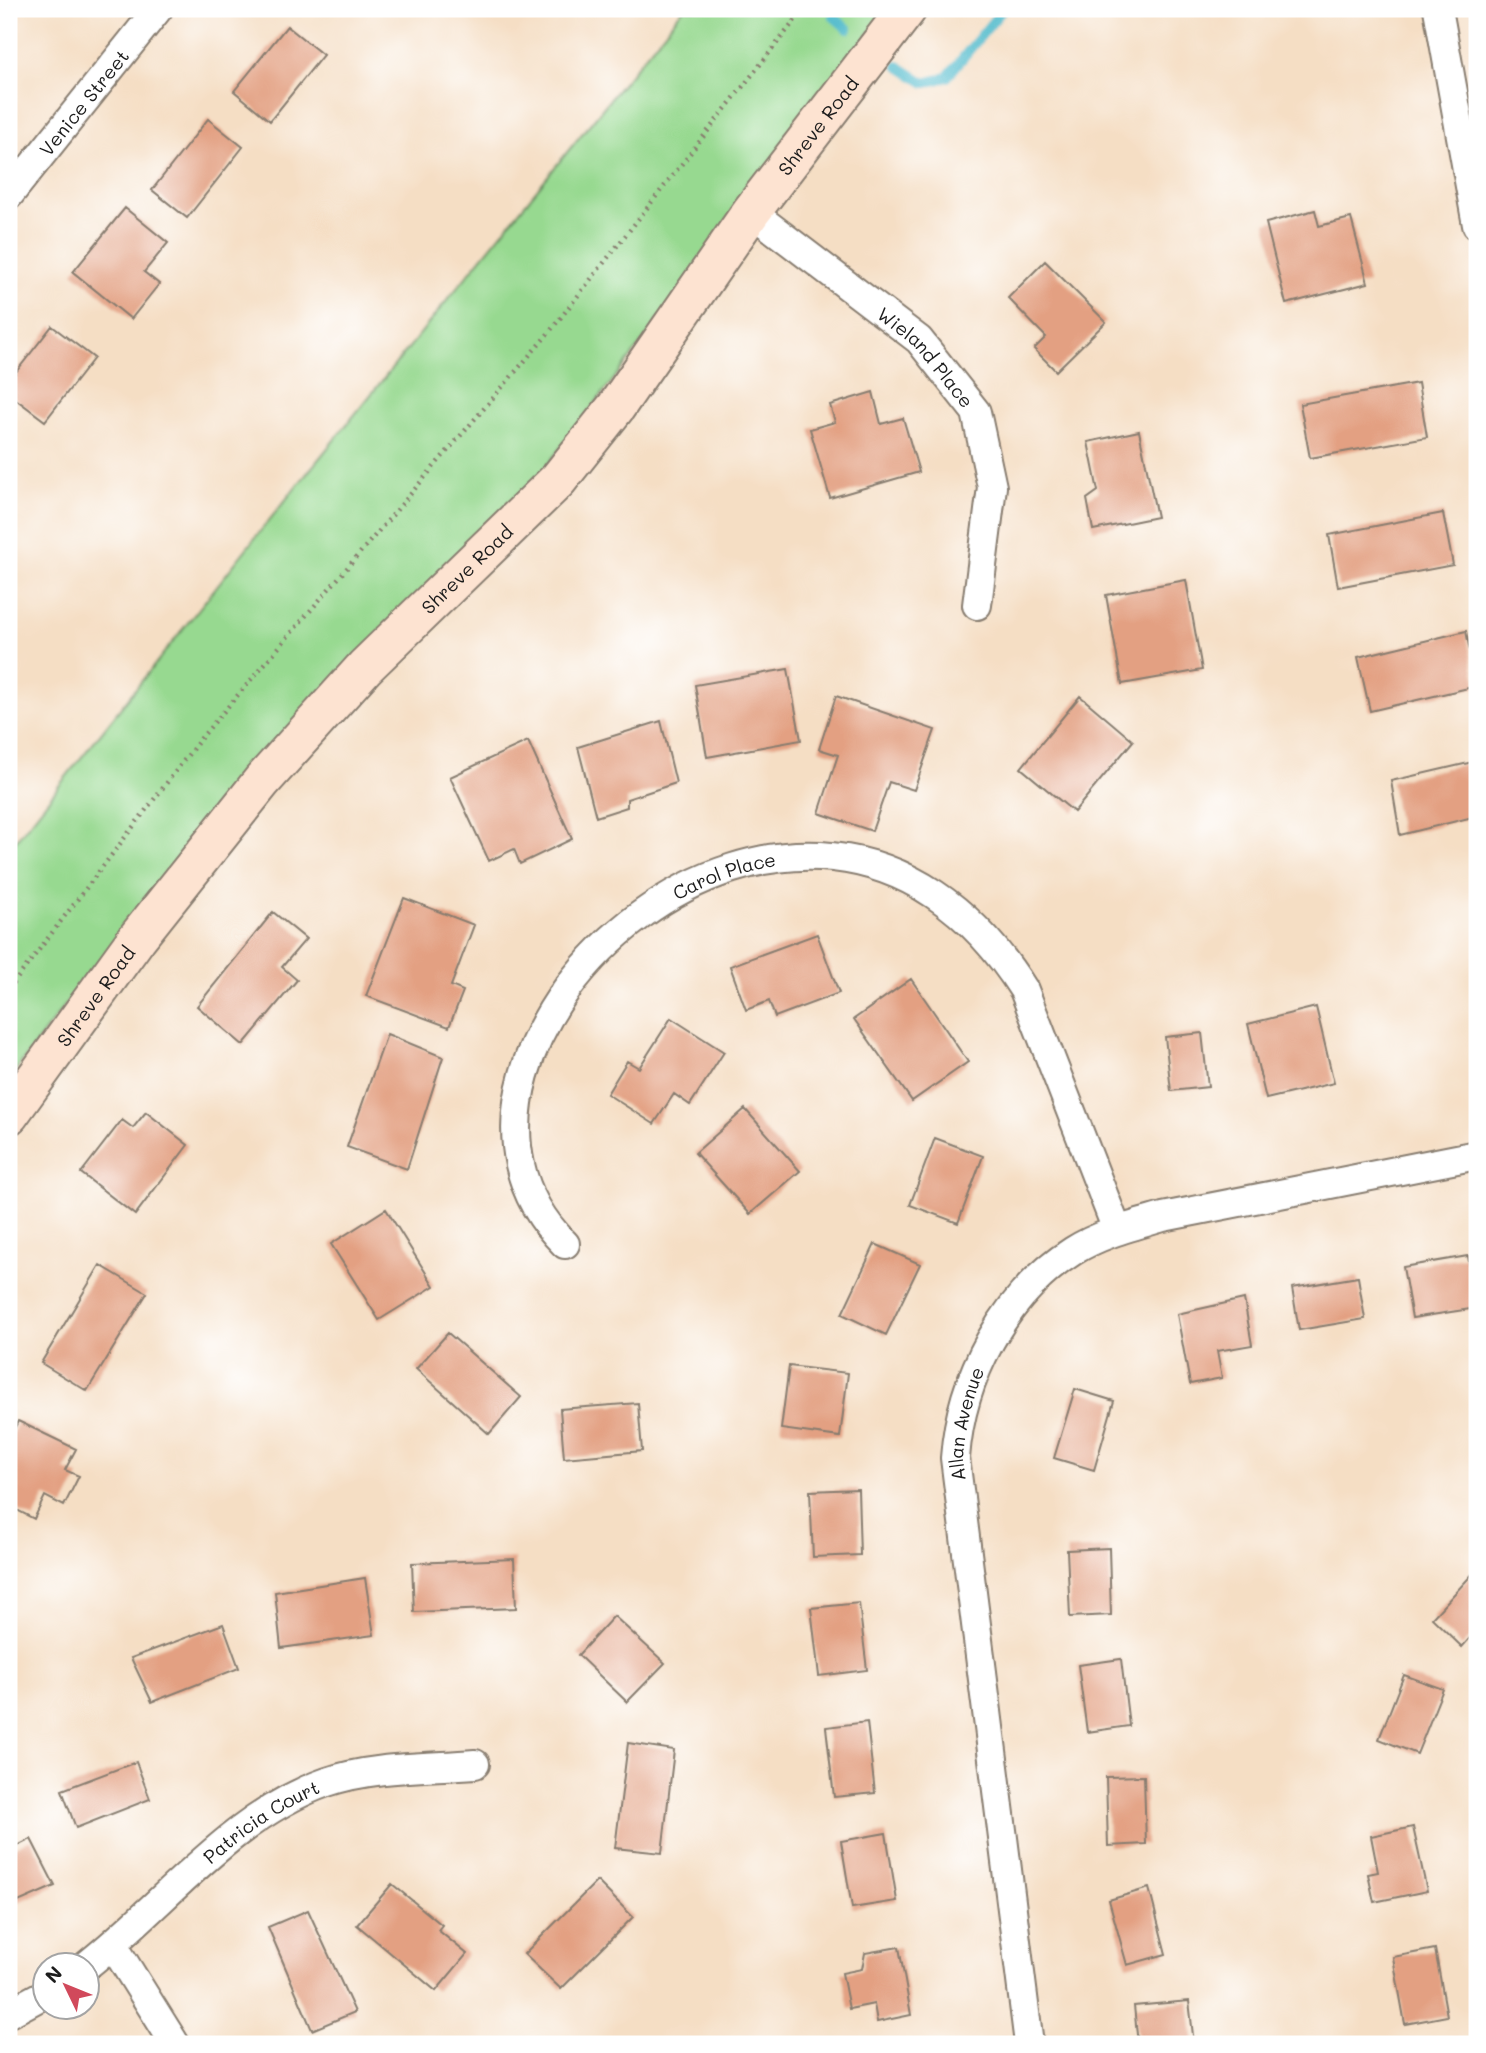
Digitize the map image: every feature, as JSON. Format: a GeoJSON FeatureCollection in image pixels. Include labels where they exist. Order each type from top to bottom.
{"type":"FeatureCollection","features":[{"type":"Feature","properties":{"kind":"main road","name":"Shreve Road"},"geometry":{"type":"LineString","coordinates":[[9,1115],[137,938],[262,781],[365,667],[558,480],[616,407],[751,212],[907,9]]}},
{"type":"Feature","properties":{"kind":"street","name":"Venice Street"},"geometry":{"type":"LineString","coordinates":[[9,195],[158,9]]}},
{"type":"Feature","properties":{"kind":"street"},"geometry":{"type":"LineString","coordinates":[[1438,9],[1477,225]]}},
{"type":"Feature","properties":{"kind":"street","name":"Wieland Place"},"geometry":{"type":"LineString","coordinates":[[751,212],[919,340],[976,412],[992,487],[978,606]]}},
{"type":"Feature","properties":{"kind":"street","name":"Carol Place"},"geometry":{"type":"LineString","coordinates":[[565,1244],[533,1204],[519,1170],[514,1134],[517,1099],[534,1049],[560,999],[592,958],[649,906],[692,881],[738,864],[792,856],[840,858],[883,868],[931,891],[968,918],[1002,954],[1024,990],[1118,1230]]}},
{"type":"Feature","properties":{"kind":"street","name":"Allan Avenue"},"geometry":{"type":"LineString","coordinates":[[1029,2044],[955,1458],[970,1384],[991,1338],[1019,1298],[1075,1250],[1118,1230],[1163,1217],[1477,1155]]}},
{"type":"Feature","properties":{"kind":"street","name":"Patricia Court"},"geometry":{"type":"LineString","coordinates":[[102,1953],[236,1834],[287,1800],[328,1782],[369,1772],[475,1764]]}},
{"type":"Feature","properties":{"kind":"street"},"geometry":{"type":"LineString","coordinates":[[113,1945],[176,2044]]}},
{"type":"Feature","properties":{"kind":"street"},"geometry":{"type":"LineString","coordinates":[[9,2012],[32,2000]]}},
{"type":"Feature","properties":{"kind":"path"},"geometry":{"type":"LineString","coordinates":[[9,989],[201,738],[547,335],[804,9]]}},
{"type":"Feature","properties":{"kind":"green space"},"geometry":{"type":"Polygon","coordinates":[[[683,9],[887,9],[635,352],[544,469],[75,992],[9,1079],[9,849],[254,539],[683,9]]]}},
{"type":"Feature","properties":{"kind":"building"},"geometry":{"type":"Polygon","coordinates":[[[287,26],[323,55],[270,121],[234,91],[287,26]]]}},
{"type":"Feature","properties":{"kind":"building"},"geometry":{"type":"Polygon","coordinates":[[[208,119],[243,147],[187,218],[152,190],[208,119]]]}},
{"type":"Feature","properties":{"kind":"building"},"geometry":{"type":"Polygon","coordinates":[[[125,208],[168,243],[144,272],[159,284],[131,319],[73,272],[125,208]]]}},
{"type":"Feature","properties":{"kind":"building"},"geometry":{"type":"Polygon","coordinates":[[[1315,210],[1319,226],[1351,218],[1368,283],[1286,304],[1266,223],[1315,210]]]}},
{"type":"Feature","properties":{"kind":"building"},"geometry":{"type":"Polygon","coordinates":[[[1045,261],[1106,322],[1056,371],[1034,349],[1046,337],[1008,298],[1045,261]]]}},
{"type":"Feature","properties":{"kind":"building"},"geometry":{"type":"Polygon","coordinates":[[[52,326],[94,358],[45,421],[9,394],[9,381],[52,326]]]}},
{"type":"Feature","properties":{"kind":"building"},"geometry":{"type":"Polygon","coordinates":[[[1418,383],[1427,437],[1310,458],[1300,404],[1418,383]]]}},
{"type":"Feature","properties":{"kind":"building"},"geometry":{"type":"Polygon","coordinates":[[[873,392],[881,424],[903,418],[919,472],[830,498],[810,429],[835,422],[830,405],[873,392]]]}},
{"type":"Feature","properties":{"kind":"building"},"geometry":{"type":"Polygon","coordinates":[[[1139,431],[1157,517],[1093,530],[1087,499],[1098,491],[1088,442],[1139,431]]]}},
{"type":"Feature","properties":{"kind":"building"},"geometry":{"type":"Polygon","coordinates":[[[1443,513],[1453,565],[1338,587],[1329,535],[1443,513]]]}},
{"type":"Feature","properties":{"kind":"building"},"geometry":{"type":"Polygon","coordinates":[[[1186,580],[1202,670],[1122,684],[1106,595],[1186,580]]]}},
{"type":"Feature","properties":{"kind":"building"},"geometry":{"type":"Polygon","coordinates":[[[1466,631],[1477,686],[1370,711],[1358,657],[1466,631]]]}},
{"type":"Feature","properties":{"kind":"building"},"geometry":{"type":"Polygon","coordinates":[[[788,669],[801,740],[707,757],[695,685],[788,669]]]}},
{"type":"Feature","properties":{"kind":"building"},"geometry":{"type":"Polygon","coordinates":[[[836,696],[935,730],[914,790],[889,782],[872,831],[819,813],[838,755],[819,749],[836,696]]]}},
{"type":"Feature","properties":{"kind":"building"},"geometry":{"type":"Polygon","coordinates":[[[1080,696],[1133,741],[1074,812],[1021,768],[1080,696]]]}},
{"type":"Feature","properties":{"kind":"building"},"geometry":{"type":"Polygon","coordinates":[[[661,721],[676,783],[627,799],[627,807],[596,817],[578,747],[661,721]]]}},
{"type":"Feature","properties":{"kind":"building"},"geometry":{"type":"Polygon","coordinates":[[[528,741],[572,839],[520,864],[514,849],[489,861],[450,777],[528,741]]]}},
{"type":"Feature","properties":{"kind":"building"},"geometry":{"type":"Polygon","coordinates":[[[1477,761],[1477,816],[1400,835],[1391,781],[1477,761]]]}},
{"type":"Feature","properties":{"kind":"building"},"geometry":{"type":"Polygon","coordinates":[[[404,898],[474,925],[451,986],[463,991],[449,1027],[366,996],[404,898]]]}},
{"type":"Feature","properties":{"kind":"building"},"geometry":{"type":"Polygon","coordinates":[[[273,912],[306,939],[282,967],[297,980],[243,1045],[197,1006],[273,912]]]}},
{"type":"Feature","properties":{"kind":"building"},"geometry":{"type":"Polygon","coordinates":[[[817,934],[839,993],[775,1017],[769,1001],[746,1010],[730,966],[817,934]]]}},
{"type":"Feature","properties":{"kind":"building"},"geometry":{"type":"Polygon","coordinates":[[[911,979],[968,1062],[912,1101],[854,1019],[911,979]]]}},
{"type":"Feature","properties":{"kind":"building"},"geometry":{"type":"Polygon","coordinates":[[[1316,1007],[1334,1083],[1266,1099],[1248,1024],[1316,1007]]]}},
{"type":"Feature","properties":{"kind":"building"},"geometry":{"type":"Polygon","coordinates":[[[671,1018],[724,1052],[690,1105],[674,1094],[654,1124],[607,1094],[627,1061],[639,1068],[671,1018]]]}},
{"type":"Feature","properties":{"kind":"building"},"geometry":{"type":"Polygon","coordinates":[[[1202,1033],[1208,1087],[1171,1091],[1165,1037],[1202,1033]]]}},
{"type":"Feature","properties":{"kind":"building"},"geometry":{"type":"Polygon","coordinates":[[[387,1034],[443,1057],[407,1169],[347,1147],[387,1034]]]}},
{"type":"Feature","properties":{"kind":"building"},"geometry":{"type":"Polygon","coordinates":[[[745,1109],[800,1171],[750,1214],[695,1153],[745,1109]]]}},
{"type":"Feature","properties":{"kind":"building"},"geometry":{"type":"Polygon","coordinates":[[[146,1112],[188,1145],[135,1215],[81,1173],[122,1120],[133,1128],[146,1112]]]}},
{"type":"Feature","properties":{"kind":"building"},"geometry":{"type":"Polygon","coordinates":[[[935,1138],[983,1156],[958,1223],[910,1205],[935,1138]]]}},
{"type":"Feature","properties":{"kind":"building"},"geometry":{"type":"Polygon","coordinates":[[[386,1209],[434,1286],[379,1320],[331,1244],[386,1209]]]}},
{"type":"Feature","properties":{"kind":"building"},"geometry":{"type":"Polygon","coordinates":[[[875,1244],[920,1264],[886,1335],[842,1314],[875,1244]]]}},
{"type":"Feature","properties":{"kind":"building"},"geometry":{"type":"Polygon","coordinates":[[[1468,1256],[1477,1308],[1412,1318],[1403,1267],[1468,1256]]]}},
{"type":"Feature","properties":{"kind":"building"},"geometry":{"type":"Polygon","coordinates":[[[100,1265],[147,1293],[87,1391],[41,1363],[100,1265]]]}},
{"type":"Feature","properties":{"kind":"building"},"geometry":{"type":"Polygon","coordinates":[[[1358,1277],[1365,1319],[1299,1330],[1292,1288],[1358,1277]]]}},
{"type":"Feature","properties":{"kind":"building"},"geometry":{"type":"Polygon","coordinates":[[[1244,1299],[1252,1345],[1217,1351],[1222,1378],[1190,1384],[1177,1314],[1244,1299]]]}},
{"type":"Feature","properties":{"kind":"building"},"geometry":{"type":"Polygon","coordinates":[[[448,1333],[521,1397],[489,1434],[416,1369],[448,1333]]]}},
{"type":"Feature","properties":{"kind":"building"},"geometry":{"type":"Polygon","coordinates":[[[789,1366],[848,1373],[840,1437],[781,1429],[789,1366]]]}},
{"type":"Feature","properties":{"kind":"building"},"geometry":{"type":"Polygon","coordinates":[[[1075,1389],[1114,1401],[1094,1470],[1054,1458],[1075,1389]]]}},
{"type":"Feature","properties":{"kind":"building"},"geometry":{"type":"Polygon","coordinates":[[[638,1403],[642,1451],[564,1458],[560,1409],[638,1403]]]}},
{"type":"Feature","properties":{"kind":"building"},"geometry":{"type":"Polygon","coordinates":[[[18,1421],[76,1449],[65,1470],[79,1476],[64,1506],[45,1496],[34,1519],[9,1506],[9,1440],[18,1421]]]}},
{"type":"Feature","properties":{"kind":"building"},"geometry":{"type":"Polygon","coordinates":[[[858,1489],[860,1555],[813,1557],[810,1491],[858,1489]]]}},
{"type":"Feature","properties":{"kind":"building"},"geometry":{"type":"Polygon","coordinates":[[[1109,1548],[1111,1615],[1070,1617],[1067,1550],[1109,1548]]]}},
{"type":"Feature","properties":{"kind":"building"},"geometry":{"type":"Polygon","coordinates":[[[514,1559],[516,1608],[414,1612],[412,1563],[514,1559]]]}},
{"type":"Feature","properties":{"kind":"building"},"geometry":{"type":"Polygon","coordinates":[[[1477,1569],[1477,1630],[1462,1647],[1432,1618],[1477,1569]]]}},
{"type":"Feature","properties":{"kind":"building"},"geometry":{"type":"Polygon","coordinates":[[[365,1578],[374,1635],[281,1648],[275,1592],[365,1578]]]}},
{"type":"Feature","properties":{"kind":"building"},"geometry":{"type":"Polygon","coordinates":[[[859,1603],[867,1670],[819,1676],[811,1608],[859,1603]]]}},
{"type":"Feature","properties":{"kind":"building"},"geometry":{"type":"Polygon","coordinates":[[[614,1616],[665,1663],[627,1702],[578,1655],[614,1616]]]}},
{"type":"Feature","properties":{"kind":"building"},"geometry":{"type":"Polygon","coordinates":[[[223,1624],[239,1668],[152,1702],[131,1658],[223,1624]]]}},
{"type":"Feature","properties":{"kind":"building"},"geometry":{"type":"Polygon","coordinates":[[[1121,1659],[1129,1726],[1087,1732],[1078,1665],[1121,1659]]]}},
{"type":"Feature","properties":{"kind":"building"},"geometry":{"type":"Polygon","coordinates":[[[1404,1675],[1443,1689],[1417,1754],[1379,1739],[1404,1675]]]}},
{"type":"Feature","properties":{"kind":"building"},"geometry":{"type":"Polygon","coordinates":[[[867,1722],[875,1793],[834,1797],[826,1727],[867,1722]]]}},
{"type":"Feature","properties":{"kind":"building"},"geometry":{"type":"Polygon","coordinates":[[[628,1743],[674,1750],[662,1853],[615,1848],[628,1743]]]}},
{"type":"Feature","properties":{"kind":"building"},"geometry":{"type":"Polygon","coordinates":[[[136,1762],[150,1799],[76,1828],[62,1790],[136,1762]]]}},
{"type":"Feature","properties":{"kind":"building"},"geometry":{"type":"Polygon","coordinates":[[[1144,1776],[1146,1844],[1108,1846],[1106,1777],[1144,1776]]]}},
{"type":"Feature","properties":{"kind":"building"},"geometry":{"type":"Polygon","coordinates":[[[1413,1827],[1427,1891],[1374,1902],[1368,1874],[1378,1872],[1371,1836],[1413,1827]]]}},
{"type":"Feature","properties":{"kind":"building"},"geometry":{"type":"Polygon","coordinates":[[[886,1833],[897,1901],[852,1908],[841,1841],[886,1833]]]}},
{"type":"Feature","properties":{"kind":"building"},"geometry":{"type":"Polygon","coordinates":[[[31,1839],[55,1886],[9,1906],[9,1850],[31,1839]]]}},
{"type":"Feature","properties":{"kind":"building"},"geometry":{"type":"Polygon","coordinates":[[[597,1881],[633,1917],[561,1989],[524,1954],[597,1881]]]}},
{"type":"Feature","properties":{"kind":"building"},"geometry":{"type":"Polygon","coordinates":[[[392,1884],[442,1925],[438,1930],[467,1954],[436,1991],[357,1925],[392,1884]]]}},
{"type":"Feature","properties":{"kind":"building"},"geometry":{"type":"Polygon","coordinates":[[[1149,1888],[1166,1954],[1127,1965],[1109,1900],[1149,1888]]]}},
{"type":"Feature","properties":{"kind":"building"},"geometry":{"type":"Polygon","coordinates":[[[308,1910],[355,2012],[312,2030],[268,1927],[308,1910]]]}},
{"type":"Feature","properties":{"kind":"building"},"geometry":{"type":"Polygon","coordinates":[[[899,1947],[911,2015],[877,2022],[874,2004],[849,2009],[842,1973],[862,1969],[865,1953],[899,1947]]]}},
{"type":"Feature","properties":{"kind":"building"},"geometry":{"type":"Polygon","coordinates":[[[1435,1949],[1447,2016],[1405,2024],[1393,1957],[1435,1949]]]}},
{"type":"Feature","properties":{"kind":"building"},"geometry":{"type":"Polygon","coordinates":[[[1189,2001],[1194,2044],[1138,2044],[1134,2006],[1189,2001]]]}},
{"type":"Feature","properties":{"kind":"waterway"},"geometry":{"type":"LineString","coordinates":[[898,66],[925,83],[947,77],[1003,9]]}},
{"type":"Feature","properties":{"kind":"waterway"},"geometry":{"type":"LineString","coordinates":[[834,17],[848,29]]}}]}
